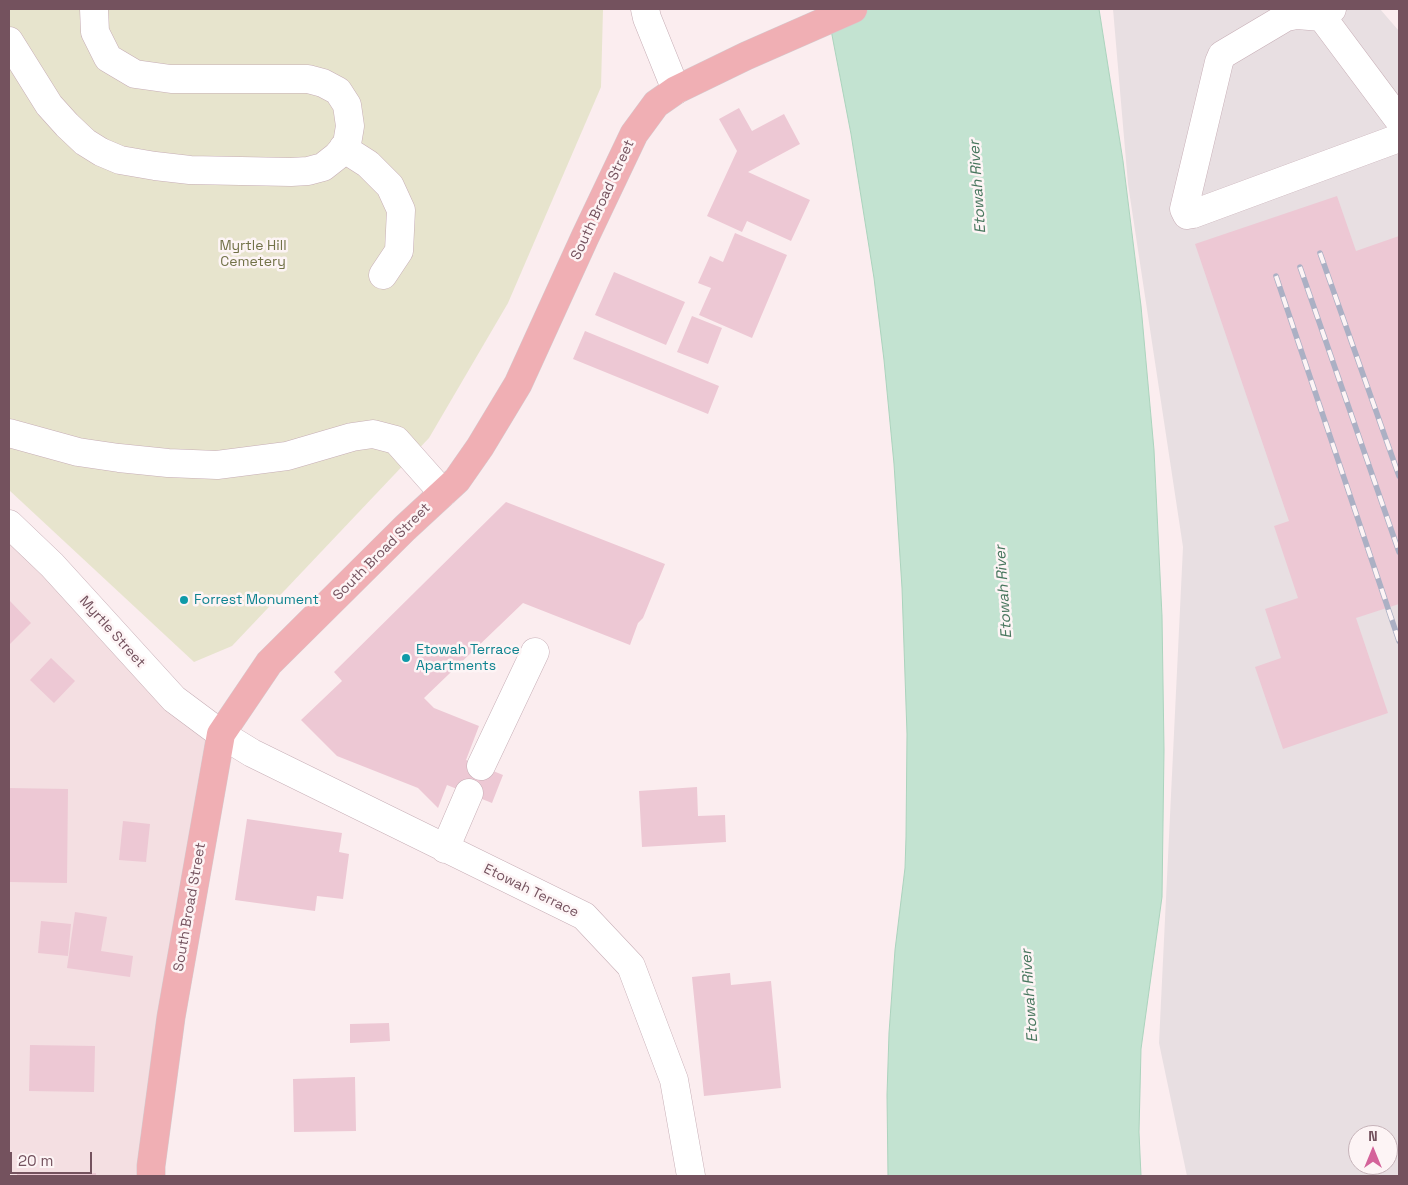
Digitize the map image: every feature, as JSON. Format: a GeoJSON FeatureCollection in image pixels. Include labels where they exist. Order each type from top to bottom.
{"type":"FeatureCollection","features":[{"type":"Feature","properties":{"kind":"main road","name":"South Broad Street"},"geometry":{"type":"LineString","coordinates":[[151,1176],[171,1017],[222,734],[269,663],[457,480],[480,448],[518,384],[634,134],[656,104],[676,90],[746,56],[853,9]]}},
{"type":"Feature","properties":{"kind":"street"},"geometry":{"type":"LineString","coordinates":[[645,9],[676,90]]}},
{"type":"Feature","properties":{"kind":"street"},"geometry":{"type":"LineString","coordinates":[[13,56],[49,105],[84,142],[120,160],[190,170],[291,172],[308,171],[323,167],[344,148],[350,126],[347,105],[338,91],[323,83],[308,79],[171,79],[135,74],[108,58],[95,32],[93,10]]}},
{"type":"Feature","properties":{"kind":"street"},"geometry":{"type":"LineString","coordinates":[[1399,120],[1327,13],[1286,17],[1222,54],[1184,209],[1187,215],[1193,214],[1399,138]]}},
{"type":"Feature","properties":{"kind":"street"},"geometry":{"type":"LineString","coordinates":[[344,148],[368,164],[390,186],[401,210],[399,251],[383,275]]}},
{"type":"Feature","properties":{"kind":"street"},"geometry":{"type":"LineString","coordinates":[[9,433],[78,452],[168,463],[217,464],[287,456],[352,437],[372,434],[396,440],[442,493]]}},
{"type":"Feature","properties":{"kind":"street","name":"Myrtle Street"},"geometry":{"type":"LineString","coordinates":[[9,524],[52,565],[174,699],[222,734]]}},
{"type":"Feature","properties":{"kind":"street"},"geometry":{"type":"LineString","coordinates":[[481,766],[536,652]]}},
{"type":"Feature","properties":{"kind":"street","name":"Etowah Terrace"},"geometry":{"type":"LineString","coordinates":[[222,734],[252,753],[584,916],[631,966],[674,1080],[691,1176]]}},
{"type":"Feature","properties":{"kind":"street"},"geometry":{"type":"LineString","coordinates":[[445,849],[469,793]]}},
{"type":"Feature","properties":{"kind":"shaded area"},"geometry":{"type":"Polygon","coordinates":[[[1113,9],[1380,9],[1399,31],[1399,1176],[1187,1176],[1159,1043],[1183,547],[1128,184],[1113,9]]]}},
{"type":"Feature","properties":{"kind":"shaded area"},"geometry":{"type":"Polygon","coordinates":[[[9,543],[221,734],[153,1176],[9,1176],[9,543]]]}},
{"type":"Feature","properties":{"kind":"green space","name":"Myrtle Hill Cemetery"},"geometry":{"type":"Polygon","coordinates":[[[9,9],[603,9],[601,87],[508,303],[429,438],[232,646],[194,662],[9,490],[9,9]]]}},
{"type":"Feature","properties":{"kind":"water","name":"Etowah River"},"geometry":{"type":"Polygon","coordinates":[[[827,9],[1099,9],[1123,161],[1141,306],[1154,450],[1162,616],[1164,750],[1162,897],[1141,1049],[1139,1132],[1141,1176],[888,1176],[887,1095],[889,1033],[895,950],[905,868],[906,837],[907,734],[902,588],[894,464],[874,278],[851,134],[827,9]]]}},
{"type":"Feature","properties":{"kind":"building"},"geometry":{"type":"Polygon","coordinates":[[[739,108],[752,131],[784,114],[800,144],[748,172],[810,200],[791,241],[747,221],[742,232],[707,216],[737,151],[719,119],[739,108]]]}},
{"type":"Feature","properties":{"kind":"building"},"geometry":{"type":"Polygon","coordinates":[[[1337,196],[1356,251],[1399,236],[1399,604],[1356,618],[1388,713],[1283,749],[1255,667],[1281,658],[1265,609],[1298,598],[1274,526],[1289,521],[1195,244],[1337,196]]]}},
{"type":"Feature","properties":{"kind":"building"},"geometry":{"type":"Polygon","coordinates":[[[735,233],[787,255],[752,338],[699,315],[711,288],[698,283],[710,256],[723,262],[735,233]]]}},
{"type":"Feature","properties":{"kind":"building"},"geometry":{"type":"Polygon","coordinates":[[[614,272],[685,302],[666,345],[595,315],[614,272]]]}},
{"type":"Feature","properties":{"kind":"building"},"geometry":{"type":"Polygon","coordinates":[[[692,316],[722,328],[708,364],[677,352],[692,316]]]}},
{"type":"Feature","properties":{"kind":"building"},"geometry":{"type":"Polygon","coordinates":[[[585,331],[719,386],[708,414],[573,359],[585,331]]]}},
{"type":"Feature","properties":{"kind":"building","name":"Etowah Terrace Apartments"},"geometry":{"type":"Polygon","coordinates":[[[506,502],[665,564],[630,645],[523,603],[424,698],[434,708],[479,726],[466,760],[503,775],[492,803],[447,785],[438,808],[418,788],[337,756],[301,720],[342,681],[334,672],[506,502]]]}},
{"type":"Feature","properties":{"kind":"building"},"geometry":{"type":"Polygon","coordinates":[[[9,600],[31,623],[9,645],[9,600]]]}},
{"type":"Feature","properties":{"kind":"building"},"geometry":{"type":"Polygon","coordinates":[[[51,658],[75,681],[54,703],[30,680],[51,658]]]}},
{"type":"Feature","properties":{"kind":"building"},"geometry":{"type":"Polygon","coordinates":[[[697,787],[698,816],[725,815],[726,842],[642,847],[639,791],[697,787]]]}},
{"type":"Feature","properties":{"kind":"building"},"geometry":{"type":"Polygon","coordinates":[[[9,788],[68,789],[67,883],[9,882],[9,788]]]}},
{"type":"Feature","properties":{"kind":"building"},"geometry":{"type":"Polygon","coordinates":[[[247,819],[342,833],[339,852],[349,854],[343,899],[317,896],[315,911],[235,900],[247,819]]]}},
{"type":"Feature","properties":{"kind":"building"},"geometry":{"type":"Polygon","coordinates":[[[123,821],[150,824],[146,862],[119,860],[123,821]]]}},
{"type":"Feature","properties":{"kind":"building"},"geometry":{"type":"Polygon","coordinates":[[[75,912],[107,917],[101,951],[133,956],[130,977],[67,968],[75,912]]]}},
{"type":"Feature","properties":{"kind":"building"},"geometry":{"type":"Polygon","coordinates":[[[41,921],[71,924],[68,956],[38,953],[41,921]]]}},
{"type":"Feature","properties":{"kind":"building"},"geometry":{"type":"Polygon","coordinates":[[[730,973],[731,985],[771,981],[781,1088],[704,1096],[692,977],[730,973]]]}},
{"type":"Feature","properties":{"kind":"building"},"geometry":{"type":"Polygon","coordinates":[[[389,1023],[390,1041],[350,1043],[350,1024],[389,1023]]]}},
{"type":"Feature","properties":{"kind":"building"},"geometry":{"type":"Polygon","coordinates":[[[30,1045],[95,1046],[94,1092],[29,1091],[30,1045]]]}},
{"type":"Feature","properties":{"kind":"building"},"geometry":{"type":"Polygon","coordinates":[[[355,1077],[356,1131],[294,1132],[293,1079],[355,1077]]]}},
{"type":"Feature","properties":{"kind":"building"},"geometry":{"type":"Polygon","coordinates":[[[96,1173],[96,1176],[17,1176],[17,1174],[96,1173]]]}},
{"type":"Feature","properties":{"kind":"railway"},"geometry":{"type":"LineString","coordinates":[[1320,253],[1399,476]]}},
{"type":"Feature","properties":{"kind":"railway"},"geometry":{"type":"LineString","coordinates":[[1300,267],[1399,552]]}},
{"type":"Feature","properties":{"kind":"railway"},"geometry":{"type":"LineString","coordinates":[[1276,276],[1399,641]]}},
{"type":"Feature","properties":{"kind":"place","name":"Forrest Monument"},"geometry":{"type":"Point","coordinates":[184,600]}},
{"type":"Feature","properties":{"kind":"place","name":"Etowah Terrace Apartments"},"geometry":{"type":"Point","coordinates":[406,658]}}]}
